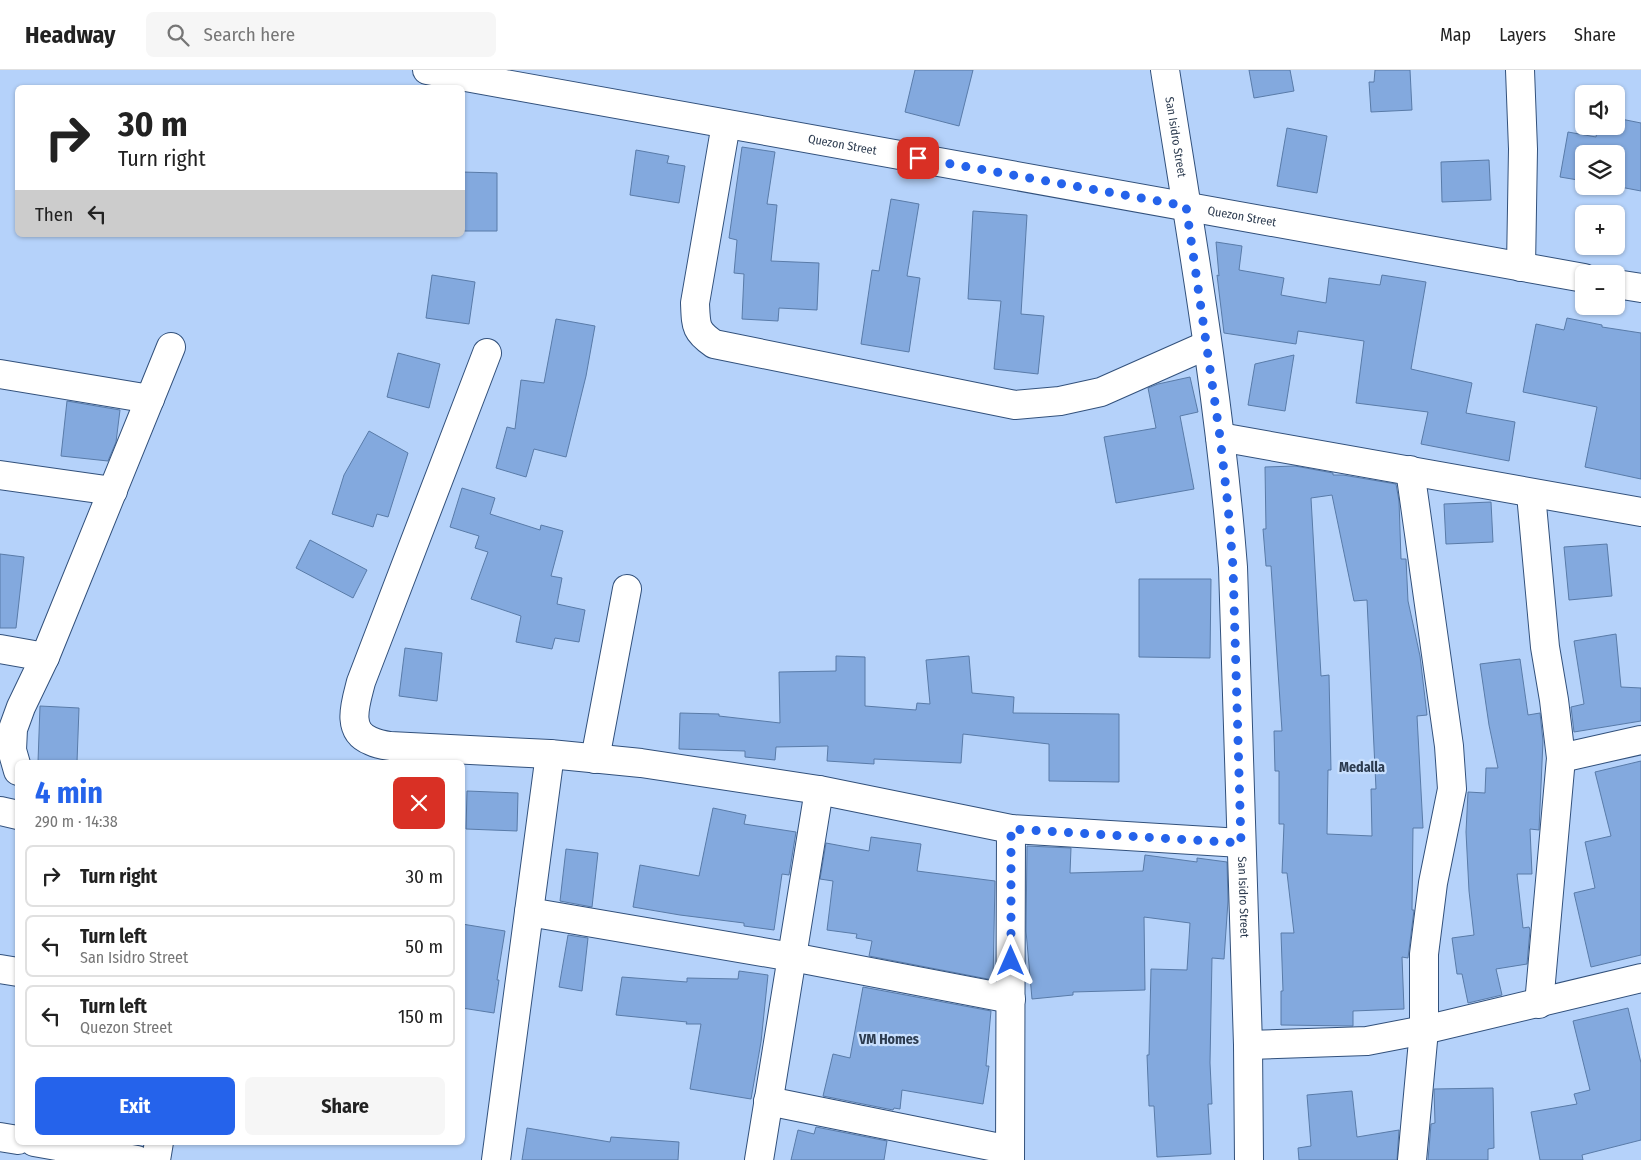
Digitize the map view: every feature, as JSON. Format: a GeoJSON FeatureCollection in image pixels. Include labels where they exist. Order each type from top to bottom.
{"type":"FeatureCollection","features":[{"type":"Feature","properties":{"kind":"street","name":"Quezon Street"},"geometry":{"type":"LineString","coordinates":[[427,70],[1575,277]]}},
{"type":"Feature","properties":{"kind":"street","name":"San Isidro Street"},"geometry":{"type":"LineString","coordinates":[[1164,70],[1220,437],[1233,567],[1248,1045],[1249,1160]]}},
{"type":"Feature","properties":{"kind":"street"},"geometry":{"type":"LineString","coordinates":[[1520,70],[1523,150],[1521,268]]}},
{"type":"Feature","properties":{"kind":"street"},"geometry":{"type":"LineString","coordinates":[[726,124],[695,303],[696,323],[701,336],[714,344],[1015,405],[1060,401],[1100,392],[1207,345]]}},
{"type":"Feature","properties":{"kind":"street"},"geometry":{"type":"LineString","coordinates":[[1625,285],[1641,288]]}},
{"type":"Feature","properties":{"kind":"street"},"geometry":{"type":"LineString","coordinates":[[15,760],[12,750],[13,729],[21,707],[45,657],[171,347]]}},
{"type":"Feature","properties":{"kind":"street"},"geometry":{"type":"LineString","coordinates":[[487,353],[361,682],[353,720],[358,731],[369,741],[390,746],[550,754],[641,763],[818,790],[1011,829],[1241,843]]}},
{"type":"Feature","properties":{"kind":"street"},"geometry":{"type":"LineString","coordinates":[[0,374],[150,399]]}},
{"type":"Feature","properties":{"kind":"street"},"geometry":{"type":"LineString","coordinates":[[1220,437],[1641,512]]}},
{"type":"Feature","properties":{"kind":"street"},"geometry":{"type":"LineString","coordinates":[[1410,470],[1449,746],[1452,789],[1433,883],[1424,954],[1424,1030],[1412,1160]]}},
{"type":"Feature","properties":{"kind":"street"},"geometry":{"type":"LineString","coordinates":[[0,475],[113,491]]}},
{"type":"Feature","properties":{"kind":"street"},"geometry":{"type":"LineString","coordinates":[[1532,494],[1545,647],[1561,758],[1539,1004]]}},
{"type":"Feature","properties":{"kind":"street"},"geometry":{"type":"LineString","coordinates":[[595,759],[627,589]]}},
{"type":"Feature","properties":{"kind":"street"},"geometry":{"type":"LineString","coordinates":[[0,649],[45,657]]}},
{"type":"Feature","properties":{"kind":"street"},"geometry":{"type":"LineString","coordinates":[[1561,758],[1641,740]]}},
{"type":"Feature","properties":{"kind":"street"},"geometry":{"type":"LineString","coordinates":[[496,1160],[550,754]]}},
{"type":"Feature","properties":{"kind":"street"},"geometry":{"type":"LineString","coordinates":[[759,1160],[818,790]]}},
{"type":"Feature","properties":{"kind":"street"},"geometry":{"type":"LineString","coordinates":[[0,811],[15,814]]}},
{"type":"Feature","properties":{"kind":"street"},"geometry":{"type":"LineString","coordinates":[[768,1101],[1010,1155],[1011,829]]}},
{"type":"Feature","properties":{"kind":"street"},"geometry":{"type":"LineString","coordinates":[[529,912],[792,957],[1011,999]]}},
{"type":"Feature","properties":{"kind":"street"},"geometry":{"type":"LineString","coordinates":[[0,969],[15,972]]}},
{"type":"Feature","properties":{"kind":"street"},"geometry":{"type":"LineString","coordinates":[[1248,1045],[1367,1041],[1539,1004],[1641,978]]}},
{"type":"Feature","properties":{"kind":"street"},"geometry":{"type":"LineString","coordinates":[[0,1137],[15,1140]]}},
{"type":"Feature","properties":{"kind":"street"},"geometry":{"type":"LineString","coordinates":[[51,1145],[137,1160]]}},
{"type":"Feature","properties":{"kind":"street"},"geometry":{"type":"LineString","coordinates":[[156,1160],[158,1145]]}},
{"type":"Feature","properties":{"kind":"building"},"geometry":{"type":"Polygon","coordinates":[[[915,70],[973,70],[959,126],[905,112],[915,70]]]}},
{"type":"Feature","properties":{"kind":"building"},"geometry":{"type":"Polygon","coordinates":[[[1249,70],[1290,70],[1294,91],[1254,98],[1249,70]]]}},
{"type":"Feature","properties":{"kind":"building"},"geometry":{"type":"Polygon","coordinates":[[[1375,70],[1410,70],[1412,110],[1371,112],[1369,82],[1374,82],[1375,70]]]}},
{"type":"Feature","properties":{"kind":"building"},"geometry":{"type":"Polygon","coordinates":[[[1625,120],[1641,123],[1641,191],[1625,188],[1625,145],[1575,145],[1575,180],[1560,177],[1568,132],[1575,133],[1575,135],[1596,137],[1596,135],[1625,135],[1625,120]]]}},
{"type":"Feature","properties":{"kind":"building"},"geometry":{"type":"Polygon","coordinates":[[[1287,128],[1327,136],[1317,193],[1277,186],[1287,128]]]}},
{"type":"Feature","properties":{"kind":"building"},"geometry":{"type":"Polygon","coordinates":[[[742,147],[775,152],[767,204],[777,205],[771,261],[819,263],[817,310],[779,308],[778,321],[742,319],[744,274],[734,273],[737,240],[729,238],[742,147]]]}},
{"type":"Feature","properties":{"kind":"building"},"geometry":{"type":"Polygon","coordinates":[[[636,150],[669,156],[667,163],[685,166],[679,203],[630,195],[636,150]]]}},
{"type":"Feature","properties":{"kind":"building"},"geometry":{"type":"Polygon","coordinates":[[[1489,160],[1491,200],[1442,202],[1441,162],[1489,160]]]}},
{"type":"Feature","properties":{"kind":"building"},"geometry":{"type":"Polygon","coordinates":[[[465,172],[497,173],[497,231],[465,231],[465,172]]]}},
{"type":"Feature","properties":{"kind":"building"},"geometry":{"type":"Polygon","coordinates":[[[891,199],[919,204],[907,276],[920,278],[909,352],[861,344],[872,270],[879,271],[891,199]]]}},
{"type":"Feature","properties":{"kind":"building"},"geometry":{"type":"Polygon","coordinates":[[[973,211],[1027,215],[1021,314],[1044,316],[1038,374],[994,369],[1001,301],[968,299],[973,211]]]}},
{"type":"Feature","properties":{"kind":"building"},"geometry":{"type":"Polygon","coordinates":[[[1216,242],[1242,246],[1239,270],[1284,278],[1281,295],[1326,303],[1329,278],[1380,285],[1382,275],[1426,282],[1411,369],[1472,383],[1466,413],[1515,422],[1509,461],[1421,444],[1428,412],[1356,403],[1364,341],[1298,331],[1296,344],[1224,333],[1217,275],[1219,276],[1216,242]]]}},
{"type":"Feature","properties":{"kind":"building"},"geometry":{"type":"Polygon","coordinates":[[[432,275],[475,282],[469,324],[426,318],[432,275]]]}},
{"type":"Feature","properties":{"kind":"building"},"geometry":{"type":"Polygon","coordinates":[[[1567,318],[1602,325],[1602,327],[1641,333],[1641,479],[1585,467],[1597,407],[1523,392],[1536,324],[1564,330],[1567,318]]]}},
{"type":"Feature","properties":{"kind":"building"},"geometry":{"type":"Polygon","coordinates":[[[556,319],[595,326],[586,376],[566,457],[534,449],[526,477],[496,468],[507,427],[515,429],[521,380],[544,383],[556,319]]]}},
{"type":"Feature","properties":{"kind":"building"},"geometry":{"type":"Polygon","coordinates":[[[398,353],[440,364],[429,408],[387,397],[398,353]]]}},
{"type":"Feature","properties":{"kind":"building"},"geometry":{"type":"Polygon","coordinates":[[[1294,355],[1285,411],[1248,405],[1255,364],[1294,355]]]}},
{"type":"Feature","properties":{"kind":"building"},"geometry":{"type":"Polygon","coordinates":[[[1190,377],[1198,412],[1180,416],[1194,489],[1116,503],[1104,437],[1156,428],[1148,388],[1190,377]]]}},
{"type":"Feature","properties":{"kind":"building"},"geometry":{"type":"Polygon","coordinates":[[[67,401],[120,410],[116,442],[108,461],[61,456],[67,401]]]}},
{"type":"Feature","properties":{"kind":"building"},"geometry":{"type":"Polygon","coordinates":[[[369,431],[408,453],[388,517],[377,514],[373,527],[332,514],[344,475],[369,431]]]}},
{"type":"Feature","properties":{"kind":"building"},"geometry":{"type":"Polygon","coordinates":[[[1295,466],[1333,473],[1333,475],[1396,484],[1399,501],[1401,559],[1406,559],[1408,601],[1420,656],[1427,715],[1417,716],[1423,828],[1413,828],[1412,910],[1414,910],[1408,958],[1402,957],[1404,1009],[1353,1011],[1353,1026],[1281,1025],[1281,991],[1283,991],[1281,933],[1294,933],[1287,873],[1282,873],[1284,824],[1279,824],[1279,771],[1275,771],[1274,731],[1282,731],[1271,566],[1266,566],[1263,529],[1266,529],[1265,467],[1295,466]],[[1332,495],[1311,498],[1321,676],[1329,675],[1331,770],[1328,770],[1327,834],[1372,836],[1371,789],[1376,789],[1367,600],[1354,601],[1332,495]]]}},
{"type":"Feature","properties":{"kind":"building"},"geometry":{"type":"Polygon","coordinates":[[[462,488],[495,498],[490,514],[540,530],[541,525],[563,531],[551,576],[562,578],[557,604],[585,610],[579,642],[555,638],[552,649],[516,642],[521,616],[471,599],[488,552],[475,548],[479,536],[450,527],[462,488]]]}},
{"type":"Feature","properties":{"kind":"building"},"geometry":{"type":"Polygon","coordinates":[[[1491,502],[1493,542],[1446,544],[1444,504],[1491,502]]]}},
{"type":"Feature","properties":{"kind":"building"},"geometry":{"type":"Polygon","coordinates":[[[310,540],[367,570],[353,598],[296,568],[310,540]]]}},
{"type":"Feature","properties":{"kind":"building"},"geometry":{"type":"Polygon","coordinates":[[[1607,544],[1612,596],[1569,600],[1564,547],[1607,544]]]}},
{"type":"Feature","properties":{"kind":"building"},"geometry":{"type":"Polygon","coordinates":[[[0,554],[24,557],[16,628],[0,628],[0,554]]]}},
{"type":"Feature","properties":{"kind":"building"},"geometry":{"type":"Polygon","coordinates":[[[1139,579],[1211,579],[1210,658],[1139,657],[1139,579]]]}},
{"type":"Feature","properties":{"kind":"building"},"geometry":{"type":"Polygon","coordinates":[[[1616,634],[1621,687],[1641,688],[1641,721],[1574,732],[1571,707],[1584,704],[1574,641],[1616,634]]]}},
{"type":"Feature","properties":{"kind":"building"},"geometry":{"type":"Polygon","coordinates":[[[405,648],[442,653],[437,701],[399,696],[405,648]]]}},
{"type":"Feature","properties":{"kind":"building"},"geometry":{"type":"Polygon","coordinates":[[[836,656],[865,657],[865,706],[916,710],[917,703],[930,704],[926,660],[969,656],[972,693],[1014,697],[1013,713],[1119,714],[1119,782],[1049,781],[1049,744],[963,734],[961,763],[874,759],[874,764],[827,761],[828,746],[776,747],[775,760],[745,757],[745,751],[679,749],[680,713],[719,714],[719,716],[780,723],[779,672],[836,671],[836,656]]]}},
{"type":"Feature","properties":{"kind":"building"},"geometry":{"type":"Polygon","coordinates":[[[1520,659],[1528,715],[1540,713],[1543,741],[1539,830],[1530,829],[1532,874],[1517,874],[1523,928],[1529,927],[1530,930],[1527,964],[1496,969],[1502,995],[1468,1003],[1462,974],[1457,974],[1452,938],[1474,935],[1469,891],[1466,832],[1468,792],[1485,793],[1486,768],[1498,768],[1489,725],[1480,664],[1520,659]]]}},
{"type":"Feature","properties":{"kind":"building"},"geometry":{"type":"Polygon","coordinates":[[[40,706],[79,708],[77,760],[38,760],[40,706]]]}},
{"type":"Feature","properties":{"kind":"building"},"geometry":{"type":"Polygon","coordinates":[[[1641,761],[1641,955],[1591,967],[1574,893],[1595,888],[1585,842],[1611,836],[1595,772],[1641,761]]]}},
{"type":"Feature","properties":{"kind":"building"},"geometry":{"type":"Polygon","coordinates":[[[467,791],[518,793],[517,831],[466,829],[467,791]]]}},
{"type":"Feature","properties":{"kind":"building"},"geometry":{"type":"Polygon","coordinates":[[[713,808],[746,815],[744,824],[796,832],[789,875],[782,874],[774,930],[744,926],[744,923],[633,907],[640,865],[699,876],[713,808]]]}},
{"type":"Feature","properties":{"kind":"building"},"geometry":{"type":"Polygon","coordinates":[[[871,837],[921,844],[917,871],[995,881],[993,980],[869,956],[872,941],[856,938],[857,934],[827,930],[833,881],[820,879],[826,843],[869,851],[871,837]]]}},
{"type":"Feature","properties":{"kind":"building"},"geometry":{"type":"Polygon","coordinates":[[[1027,846],[1071,848],[1070,873],[1143,871],[1145,855],[1197,862],[1197,858],[1227,862],[1228,901],[1224,959],[1212,958],[1210,1063],[1212,1104],[1208,1104],[1211,1154],[1157,1157],[1154,1106],[1149,1106],[1147,1055],[1149,1055],[1151,969],[1187,970],[1190,923],[1144,917],[1145,990],[1073,992],[1073,995],[1032,999],[1026,931],[1027,846]]]}},
{"type":"Feature","properties":{"kind":"building"},"geometry":{"type":"Polygon","coordinates":[[[566,849],[598,853],[592,907],[560,901],[566,849]]]}},
{"type":"Feature","properties":{"kind":"building"},"geometry":{"type":"Polygon","coordinates":[[[465,924],[505,931],[494,1013],[465,1008],[465,924]]]}},
{"type":"Feature","properties":{"kind":"building"},"geometry":{"type":"Polygon","coordinates":[[[568,935],[588,938],[582,991],[559,987],[568,935]]]}},
{"type":"Feature","properties":{"kind":"building"},"geometry":{"type":"Polygon","coordinates":[[[739,971],[768,975],[761,1042],[751,1099],[690,1089],[701,1024],[686,1024],[687,1022],[616,1015],[622,977],[687,982],[687,978],[738,979],[739,971]]]}},
{"type":"Feature","properties":{"kind":"building"},"geometry":{"type":"Polygon","coordinates":[[[863,987],[991,1011],[986,1066],[989,1066],[983,1104],[902,1090],[900,1109],[894,1108],[893,1110],[823,1096],[833,1054],[850,1058],[863,987]]]}},
{"type":"Feature","properties":{"kind":"building"},"geometry":{"type":"Polygon","coordinates":[[[1628,1008],[1641,1063],[1641,1140],[1582,1155],[1583,1160],[1540,1160],[1531,1112],[1577,1104],[1574,1094],[1590,1090],[1573,1021],[1628,1008]]]}},
{"type":"Feature","properties":{"kind":"building"},"geometry":{"type":"Polygon","coordinates":[[[1493,1088],[1494,1148],[1488,1149],[1488,1160],[1428,1160],[1431,1124],[1435,1123],[1434,1089],[1493,1088]]]}},
{"type":"Feature","properties":{"kind":"building"},"geometry":{"type":"Polygon","coordinates":[[[1352,1091],[1357,1137],[1399,1130],[1397,1160],[1299,1160],[1298,1148],[1311,1146],[1307,1095],[1352,1091]]]}},
{"type":"Feature","properties":{"kind":"building"},"geometry":{"type":"Polygon","coordinates":[[[816,1127],[887,1141],[884,1160],[791,1160],[798,1130],[814,1134],[816,1127]]]}},
{"type":"Feature","properties":{"kind":"building"},"geometry":{"type":"Polygon","coordinates":[[[527,1128],[610,1142],[611,1137],[679,1142],[678,1160],[522,1160],[527,1128]]]}},
{"type":"Feature","properties":{"kind":"district","name":"Medalla"},"geometry":{"type":"Point","coordinates":[1362,767]}},
{"type":"Feature","properties":{"kind":"district","name":"VM Homes"},"geometry":{"type":"Point","coordinates":[889,1039]}},
{"type":"Feature","properties":{"kind":"route"},"geometry":{"type":"LineString","coordinates":[[918,158],[1186,206],[1220,437],[1228,506],[1233,567],[1241,843],[1011,829],[1011,961]]}}]}
